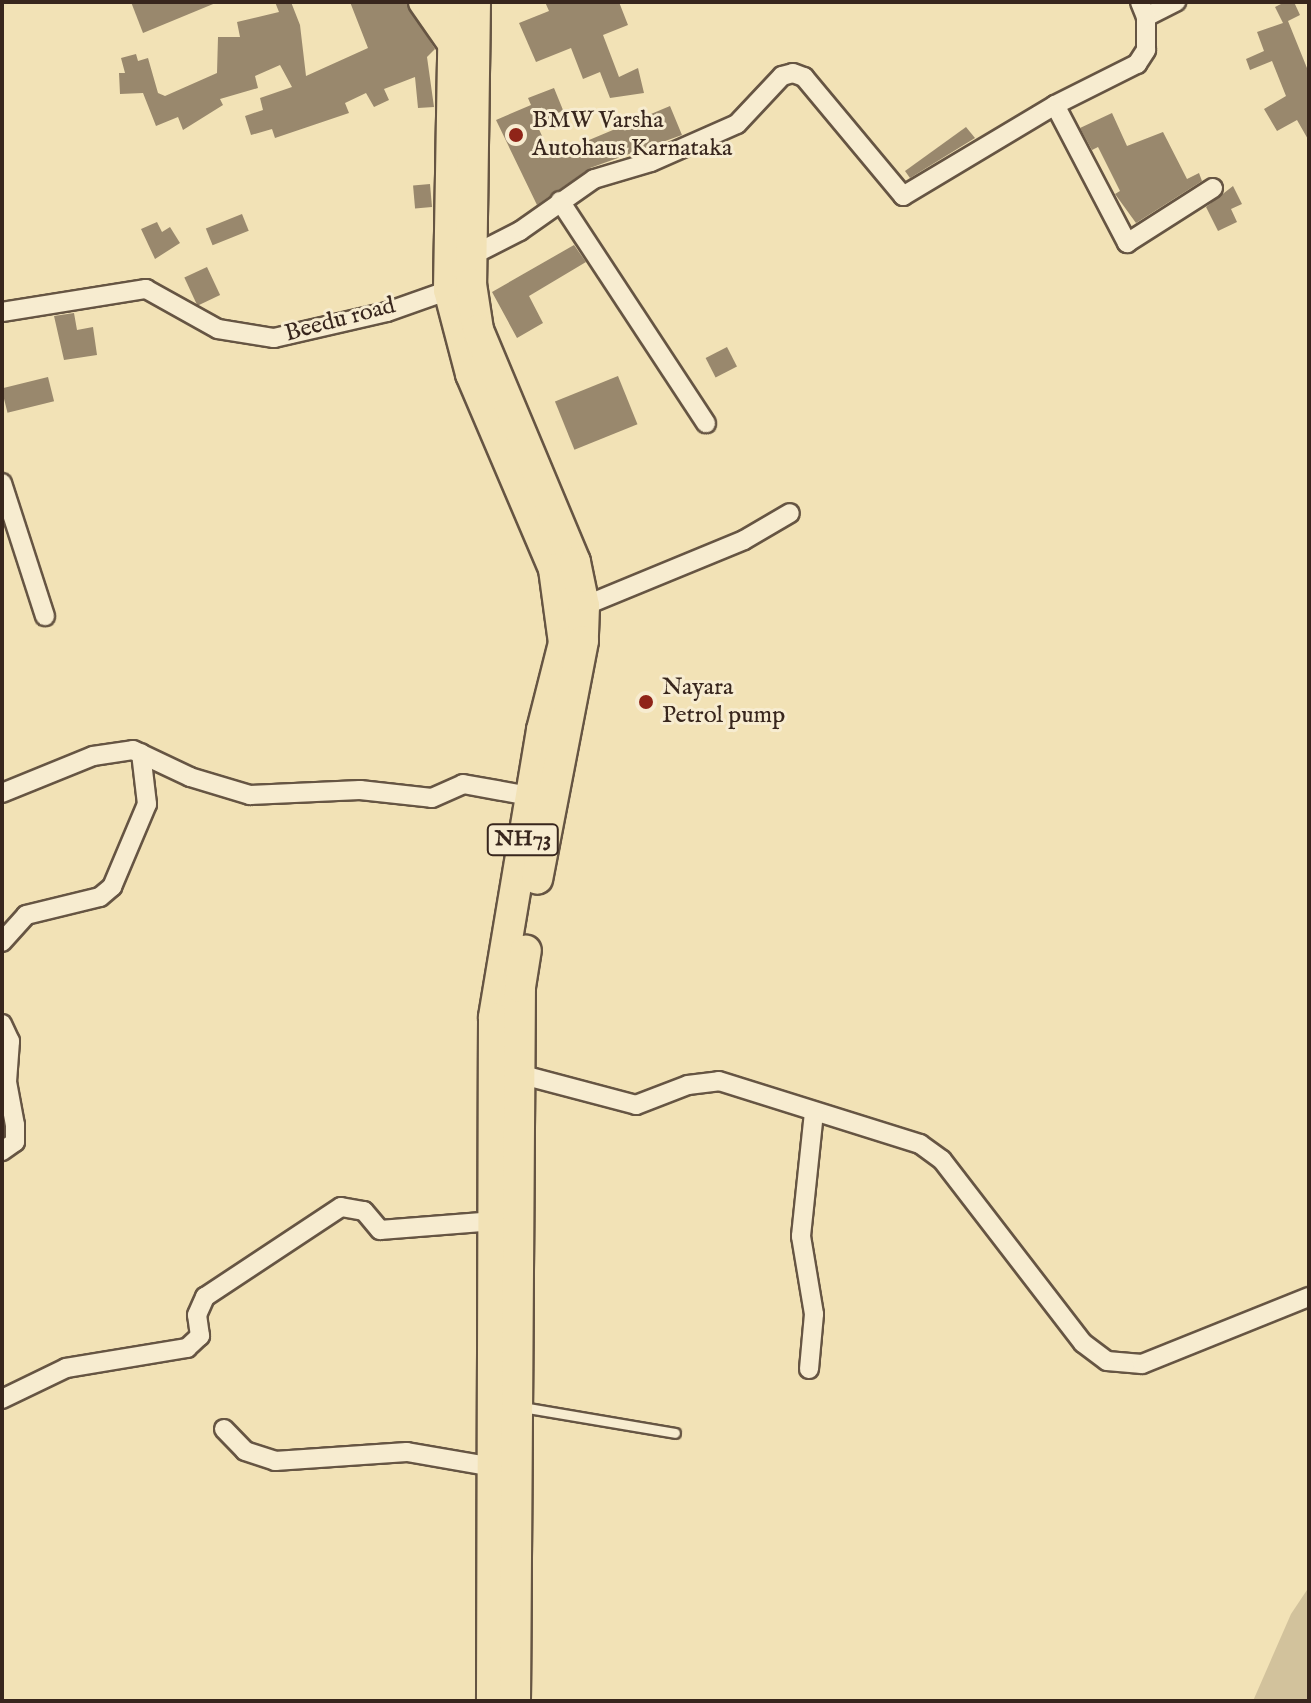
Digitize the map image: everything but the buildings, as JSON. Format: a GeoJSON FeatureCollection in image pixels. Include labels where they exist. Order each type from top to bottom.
{"type":"FeatureCollection","features":[{"type":"Feature","properties":{"kind":"highway","name":"NH73"},"geometry":{"type":"LineString","coordinates":[[454,2],[464,46],[471,256],[478,330],[575,562],[584,606],[583,641],[520,987],[515,1701]]}},
{"type":"Feature","properties":{"kind":"highway","name":"NH73"},"geometry":{"type":"LineString","coordinates":[[475,2],[464,46],[449,290],[471,374],[554,569],[564,643],[530,796],[494,1018],[492,1701]]}},
{"type":"Feature","properties":{"kind":"main road"},"geometry":{"type":"LineString","coordinates":[[423,2],[464,46]]}},
{"type":"Feature","properties":{"kind":"street"},"geometry":{"type":"LineString","coordinates":[[471,256],[520,231],[594,179],[651,162],[737,124],[782,76],[793,73],[804,77],[903,196],[1055,105],[1137,64],[1146,50],[1143,9],[1176,2]]}},
{"type":"Feature","properties":{"kind":"street"},"geometry":{"type":"LineString","coordinates":[[1055,105],[1127,243],[1213,188]]}},
{"type":"Feature","properties":{"kind":"street"},"geometry":{"type":"LineString","coordinates":[[560,201],[706,423]]}},
{"type":"Feature","properties":{"kind":"street","name":"Beedu road"},"geometry":{"type":"LineString","coordinates":[[2,312],[146,289],[218,329],[274,338],[387,312],[449,290]]}},
{"type":"Feature","properties":{"kind":"street"},"geometry":{"type":"LineString","coordinates":[[2,483],[45,616]]}},
{"type":"Feature","properties":{"kind":"street"},"geometry":{"type":"LineString","coordinates":[[584,606],[744,540],[790,513]]}},
{"type":"Feature","properties":{"kind":"street"},"geometry":{"type":"LineString","coordinates":[[2,793],[93,756],[141,753],[190,777],[250,795],[360,790],[432,798],[463,784],[530,796]]}},
{"type":"Feature","properties":{"kind":"street"},"geometry":{"type":"LineString","coordinates":[[2,942],[26,915],[100,897],[112,887],[147,804],[141,753]]}},
{"type":"Feature","properties":{"kind":"street"},"geometry":{"type":"LineString","coordinates":[[2,1024],[10,1041],[7,1082],[15,1142],[2,1151]]}},
{"type":"Feature","properties":{"kind":"street"},"geometry":{"type":"LineString","coordinates":[[519,1074],[636,1105],[688,1085],[719,1081],[920,1144],[942,1160],[1053,1309],[1083,1343],[1107,1361],[1142,1364],[1309,1297]]}},
{"type":"Feature","properties":{"kind":"street"},"geometry":{"type":"LineString","coordinates":[[809,1369],[814,1314],[801,1236],[814,1113]]}},
{"type":"Feature","properties":{"kind":"street"},"geometry":{"type":"LineString","coordinates":[[2,1399],[66,1368],[187,1348],[200,1336],[197,1315],[205,1297],[341,1207],[364,1211],[380,1230],[495,1221]]}},
{"type":"Feature","properties":{"kind":"street"},"geometry":{"type":"LineString","coordinates":[[224,1429],[245,1451],[275,1461],[407,1452],[493,1467]]}},
{"type":"Feature","properties":{"kind":"lane"},"geometry":{"type":"LineString","coordinates":[[518,1407],[675,1433]]}},
{"type":"Feature","properties":{"kind":"shaded area"},"geometry":{"type":"Polygon","coordinates":[[[1309,1587],[1309,1701],[1253,1701],[1291,1614],[1309,1587]]]}},
{"type":"Feature","properties":{"kind":"place","name":"BMW Varsha Autohaus Karnataka"},"geometry":{"type":"Point","coordinates":[516,135]}},
{"type":"Feature","properties":{"kind":"place","name":"Nayara Petrol pump"},"geometry":{"type":"Point","coordinates":[646,702]}}]}
